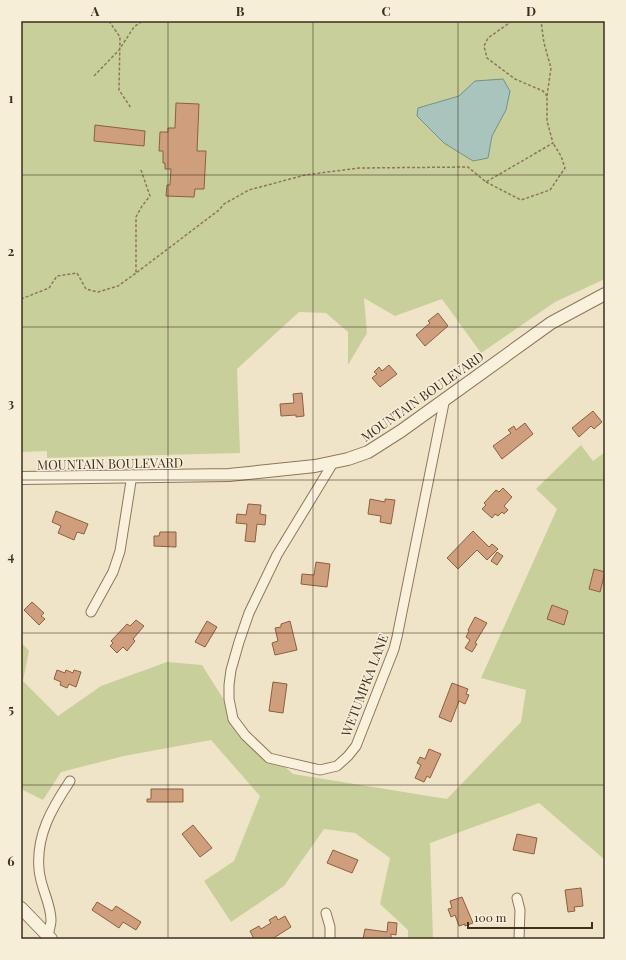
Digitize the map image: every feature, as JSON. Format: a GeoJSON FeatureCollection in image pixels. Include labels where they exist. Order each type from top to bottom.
{"type":"FeatureCollection","features":[{"type":"Feature","properties":{"kind":"street","name":"MOUNTAIN BOULEVARD"},"geometry":{"type":"LineString","coordinates":[[21,478],[132,475],[229,475],[315,466],[348,459],[368,452],[401,431],[551,323],[605,294]]}},
{"type":"Feature","properties":{"kind":"street","name":"WETUMPKA LANE"},"geometry":{"type":"LineString","coordinates":[[333,463],[277,556],[249,613],[238,642],[229,685],[229,699],[233,719],[254,744],[269,758],[320,770],[337,766],[356,746],[394,649],[445,398]]}},
{"type":"Feature","properties":{"kind":"street"},"geometry":{"type":"LineString","coordinates":[[91,612],[113,572],[120,551],[132,475]]}},
{"type":"Feature","properties":{"kind":"street"},"geometry":{"type":"LineString","coordinates":[[49,937],[51,921],[49,907],[39,869],[43,831],[53,807],[70,781]]}},
{"type":"Feature","properties":{"kind":"street"},"geometry":{"type":"LineString","coordinates":[[517,898],[520,910],[519,939]]}},
{"type":"Feature","properties":{"kind":"street"},"geometry":{"type":"LineString","coordinates":[[21,908],[49,937]]}},
{"type":"Feature","properties":{"kind":"street"},"geometry":{"type":"LineString","coordinates":[[326,913],[330,927],[330,939]]}},
{"type":"Feature","properties":{"kind":"path"},"geometry":{"type":"LineString","coordinates":[[109,21],[120,37],[118,90],[131,108]]}},
{"type":"Feature","properties":{"kind":"path"},"geometry":{"type":"LineString","coordinates":[[94,76],[119,50],[134,27],[142,21]]}},
{"type":"Feature","properties":{"kind":"path"},"geometry":{"type":"LineString","coordinates":[[512,21],[488,38],[484,46],[487,58],[515,79],[543,91],[547,96]]}},
{"type":"Feature","properties":{"kind":"path"},"geometry":{"type":"LineString","coordinates":[[21,299],[49,288],[57,276],[77,273],[86,289],[98,292],[118,286],[136,274],[231,201],[249,190],[305,174],[359,168],[468,167],[486,182],[521,200],[550,190],[564,168],[561,156],[553,144],[547,121],[547,96],[550,68],[541,21]]}},
{"type":"Feature","properties":{"kind":"path"},"geometry":{"type":"LineString","coordinates":[[486,182],[553,144]]}},
{"type":"Feature","properties":{"kind":"path"},"geometry":{"type":"LineString","coordinates":[[136,274],[136,217],[150,196],[141,170]]}},
{"type":"Feature","properties":{"kind":"green space"},"geometry":{"type":"Polygon","coordinates":[[[21,21],[605,21],[605,279],[555,302],[481,353],[442,299],[395,316],[364,298],[367,333],[348,365],[348,332],[326,313],[299,312],[237,369],[240,453],[47,458],[47,451],[21,452],[21,21]]]}},
{"type":"Feature","properties":{"kind":"green space"},"geometry":{"type":"Polygon","coordinates":[[[581,445],[593,461],[605,452],[605,860],[539,803],[430,843],[433,939],[408,939],[408,930],[380,904],[390,858],[355,833],[324,829],[284,886],[231,922],[204,881],[234,861],[260,796],[211,740],[124,756],[61,772],[43,800],[21,789],[21,642],[29,651],[23,681],[58,716],[101,686],[167,662],[202,665],[241,727],[293,774],[447,799],[521,722],[526,690],[481,678],[557,509],[536,489],[581,445]]]}},
{"type":"Feature","properties":{"kind":"water"},"geometry":{"type":"Polygon","coordinates":[[[503,79],[510,91],[506,110],[492,136],[488,158],[473,161],[444,143],[417,116],[418,108],[459,96],[475,81],[503,79]]]}},
{"type":"Feature","properties":{"kind":"building"},"geometry":{"type":"Polygon","coordinates":[[[176,103],[199,104],[197,151],[206,151],[204,189],[195,189],[194,197],[166,196],[167,185],[170,185],[171,169],[165,169],[165,163],[163,163],[163,151],[159,151],[160,132],[168,132],[168,128],[175,128],[176,103]]]}},
{"type":"Feature","properties":{"kind":"building"},"geometry":{"type":"Polygon","coordinates":[[[95,125],[145,131],[144,146],[94,141],[95,125]]]}},
{"type":"Feature","properties":{"kind":"building"},"geometry":{"type":"Polygon","coordinates":[[[438,313],[448,326],[425,346],[416,335],[430,323],[428,321],[438,313]]]}},
{"type":"Feature","properties":{"kind":"building"},"geometry":{"type":"Polygon","coordinates":[[[389,365],[397,374],[380,387],[372,378],[377,374],[374,372],[379,367],[382,371],[389,365]]]}},
{"type":"Feature","properties":{"kind":"building"},"geometry":{"type":"Polygon","coordinates":[[[302,393],[304,416],[281,416],[280,404],[294,403],[293,394],[302,393]]]}},
{"type":"Feature","properties":{"kind":"building"},"geometry":{"type":"Polygon","coordinates":[[[593,411],[602,422],[594,429],[591,426],[579,437],[572,428],[593,411]]]}},
{"type":"Feature","properties":{"kind":"building"},"geometry":{"type":"Polygon","coordinates":[[[525,423],[533,434],[502,459],[493,446],[511,433],[508,430],[514,426],[516,430],[525,423]]]}},
{"type":"Feature","properties":{"kind":"building"},"geometry":{"type":"Polygon","coordinates":[[[503,488],[512,497],[504,506],[508,510],[504,514],[502,512],[498,516],[495,514],[492,518],[482,509],[486,505],[484,503],[496,490],[499,492],[503,488]]]}},
{"type":"Feature","properties":{"kind":"building"},"geometry":{"type":"Polygon","coordinates":[[[370,499],[385,502],[385,499],[395,500],[391,524],[380,522],[381,516],[368,514],[370,499]]]}},
{"type":"Feature","properties":{"kind":"building"},"geometry":{"type":"Polygon","coordinates":[[[248,504],[261,505],[260,514],[266,515],[265,525],[257,524],[255,542],[245,541],[247,524],[236,523],[237,514],[246,515],[248,504]]]}},
{"type":"Feature","properties":{"kind":"building"},"geometry":{"type":"Polygon","coordinates":[[[56,511],[88,524],[84,534],[77,532],[74,540],[58,533],[61,526],[52,522],[56,511]]]}},
{"type":"Feature","properties":{"kind":"building"},"geometry":{"type":"Polygon","coordinates":[[[473,531],[489,547],[492,544],[498,549],[487,560],[477,550],[458,569],[447,558],[473,531]]]}},
{"type":"Feature","properties":{"kind":"building"},"geometry":{"type":"Polygon","coordinates":[[[160,532],[176,532],[176,547],[154,546],[154,536],[159,536],[160,532]]]}},
{"type":"Feature","properties":{"kind":"building"},"geometry":{"type":"Polygon","coordinates":[[[497,552],[503,556],[497,565],[491,561],[497,552]]]}},
{"type":"Feature","properties":{"kind":"building"},"geometry":{"type":"Polygon","coordinates":[[[316,562],[330,564],[327,587],[301,584],[302,574],[314,575],[316,562]]]}},
{"type":"Feature","properties":{"kind":"building"},"geometry":{"type":"Polygon","coordinates":[[[594,569],[605,572],[600,592],[589,589],[594,569]]]}},
{"type":"Feature","properties":{"kind":"building"},"geometry":{"type":"Polygon","coordinates":[[[32,602],[44,613],[41,616],[45,619],[39,625],[24,610],[32,602]]]}},
{"type":"Feature","properties":{"kind":"building"},"geometry":{"type":"Polygon","coordinates":[[[552,605],[568,611],[564,625],[547,619],[552,605]]]}},
{"type":"Feature","properties":{"kind":"building"},"geometry":{"type":"Polygon","coordinates":[[[475,617],[487,623],[475,643],[477,644],[472,652],[465,648],[470,640],[466,637],[469,631],[468,630],[475,617]]]}},
{"type":"Feature","properties":{"kind":"building"},"geometry":{"type":"Polygon","coordinates":[[[136,620],[144,626],[133,639],[135,641],[127,651],[123,647],[117,653],[110,646],[113,643],[111,641],[127,624],[130,626],[136,620]]]}},
{"type":"Feature","properties":{"kind":"building"},"geometry":{"type":"Polygon","coordinates":[[[207,621],[217,627],[205,647],[195,642],[207,621]]]}},
{"type":"Feature","properties":{"kind":"building"},"geometry":{"type":"Polygon","coordinates":[[[290,621],[297,650],[275,655],[272,643],[278,641],[275,628],[281,627],[281,624],[290,621]]]}},
{"type":"Feature","properties":{"kind":"building"},"geometry":{"type":"Polygon","coordinates":[[[57,670],[65,673],[66,670],[73,673],[74,670],[81,672],[76,687],[69,684],[67,688],[60,685],[61,682],[54,679],[57,670]]]}},
{"type":"Feature","properties":{"kind":"building"},"geometry":{"type":"Polygon","coordinates":[[[273,682],[287,684],[283,713],[269,711],[273,682]]]}},
{"type":"Feature","properties":{"kind":"building"},"geometry":{"type":"Polygon","coordinates":[[[452,683],[468,689],[466,694],[469,695],[465,704],[459,701],[451,722],[439,717],[452,683]]]}},
{"type":"Feature","properties":{"kind":"building"},"geometry":{"type":"Polygon","coordinates":[[[429,749],[441,754],[430,778],[427,776],[424,782],[415,778],[421,765],[417,763],[420,757],[425,759],[429,749]]]}},
{"type":"Feature","properties":{"kind":"building"},"geometry":{"type":"Polygon","coordinates":[[[151,789],[183,789],[183,802],[147,802],[147,799],[151,799],[151,789]]]}},
{"type":"Feature","properties":{"kind":"building"},"geometry":{"type":"Polygon","coordinates":[[[193,825],[212,848],[200,857],[182,834],[193,825]]]}},
{"type":"Feature","properties":{"kind":"building"},"geometry":{"type":"Polygon","coordinates":[[[517,834],[537,838],[534,854],[513,850],[517,834]]]}},
{"type":"Feature","properties":{"kind":"building"},"geometry":{"type":"Polygon","coordinates":[[[333,850],[358,860],[352,873],[327,863],[333,850]]]}},
{"type":"Feature","properties":{"kind":"building"},"geometry":{"type":"Polygon","coordinates":[[[581,888],[583,906],[574,907],[575,911],[568,912],[565,890],[581,888]]]}},
{"type":"Feature","properties":{"kind":"building"},"geometry":{"type":"Polygon","coordinates":[[[462,897],[473,923],[465,926],[465,924],[459,926],[455,915],[451,917],[448,909],[452,908],[450,901],[462,897]]]}},
{"type":"Feature","properties":{"kind":"building"},"geometry":{"type":"Polygon","coordinates":[[[97,902],[112,911],[116,906],[141,922],[136,930],[123,922],[119,928],[92,910],[97,902]]]}},
{"type":"Feature","properties":{"kind":"building"},"geometry":{"type":"Polygon","coordinates":[[[276,916],[278,920],[285,916],[291,927],[272,939],[254,939],[250,931],[259,926],[261,929],[271,923],[269,920],[276,916]]]}},
{"type":"Feature","properties":{"kind":"building"},"geometry":{"type":"Polygon","coordinates":[[[388,922],[397,923],[396,935],[391,934],[391,939],[363,939],[365,929],[387,932],[388,922]]]}}]}
